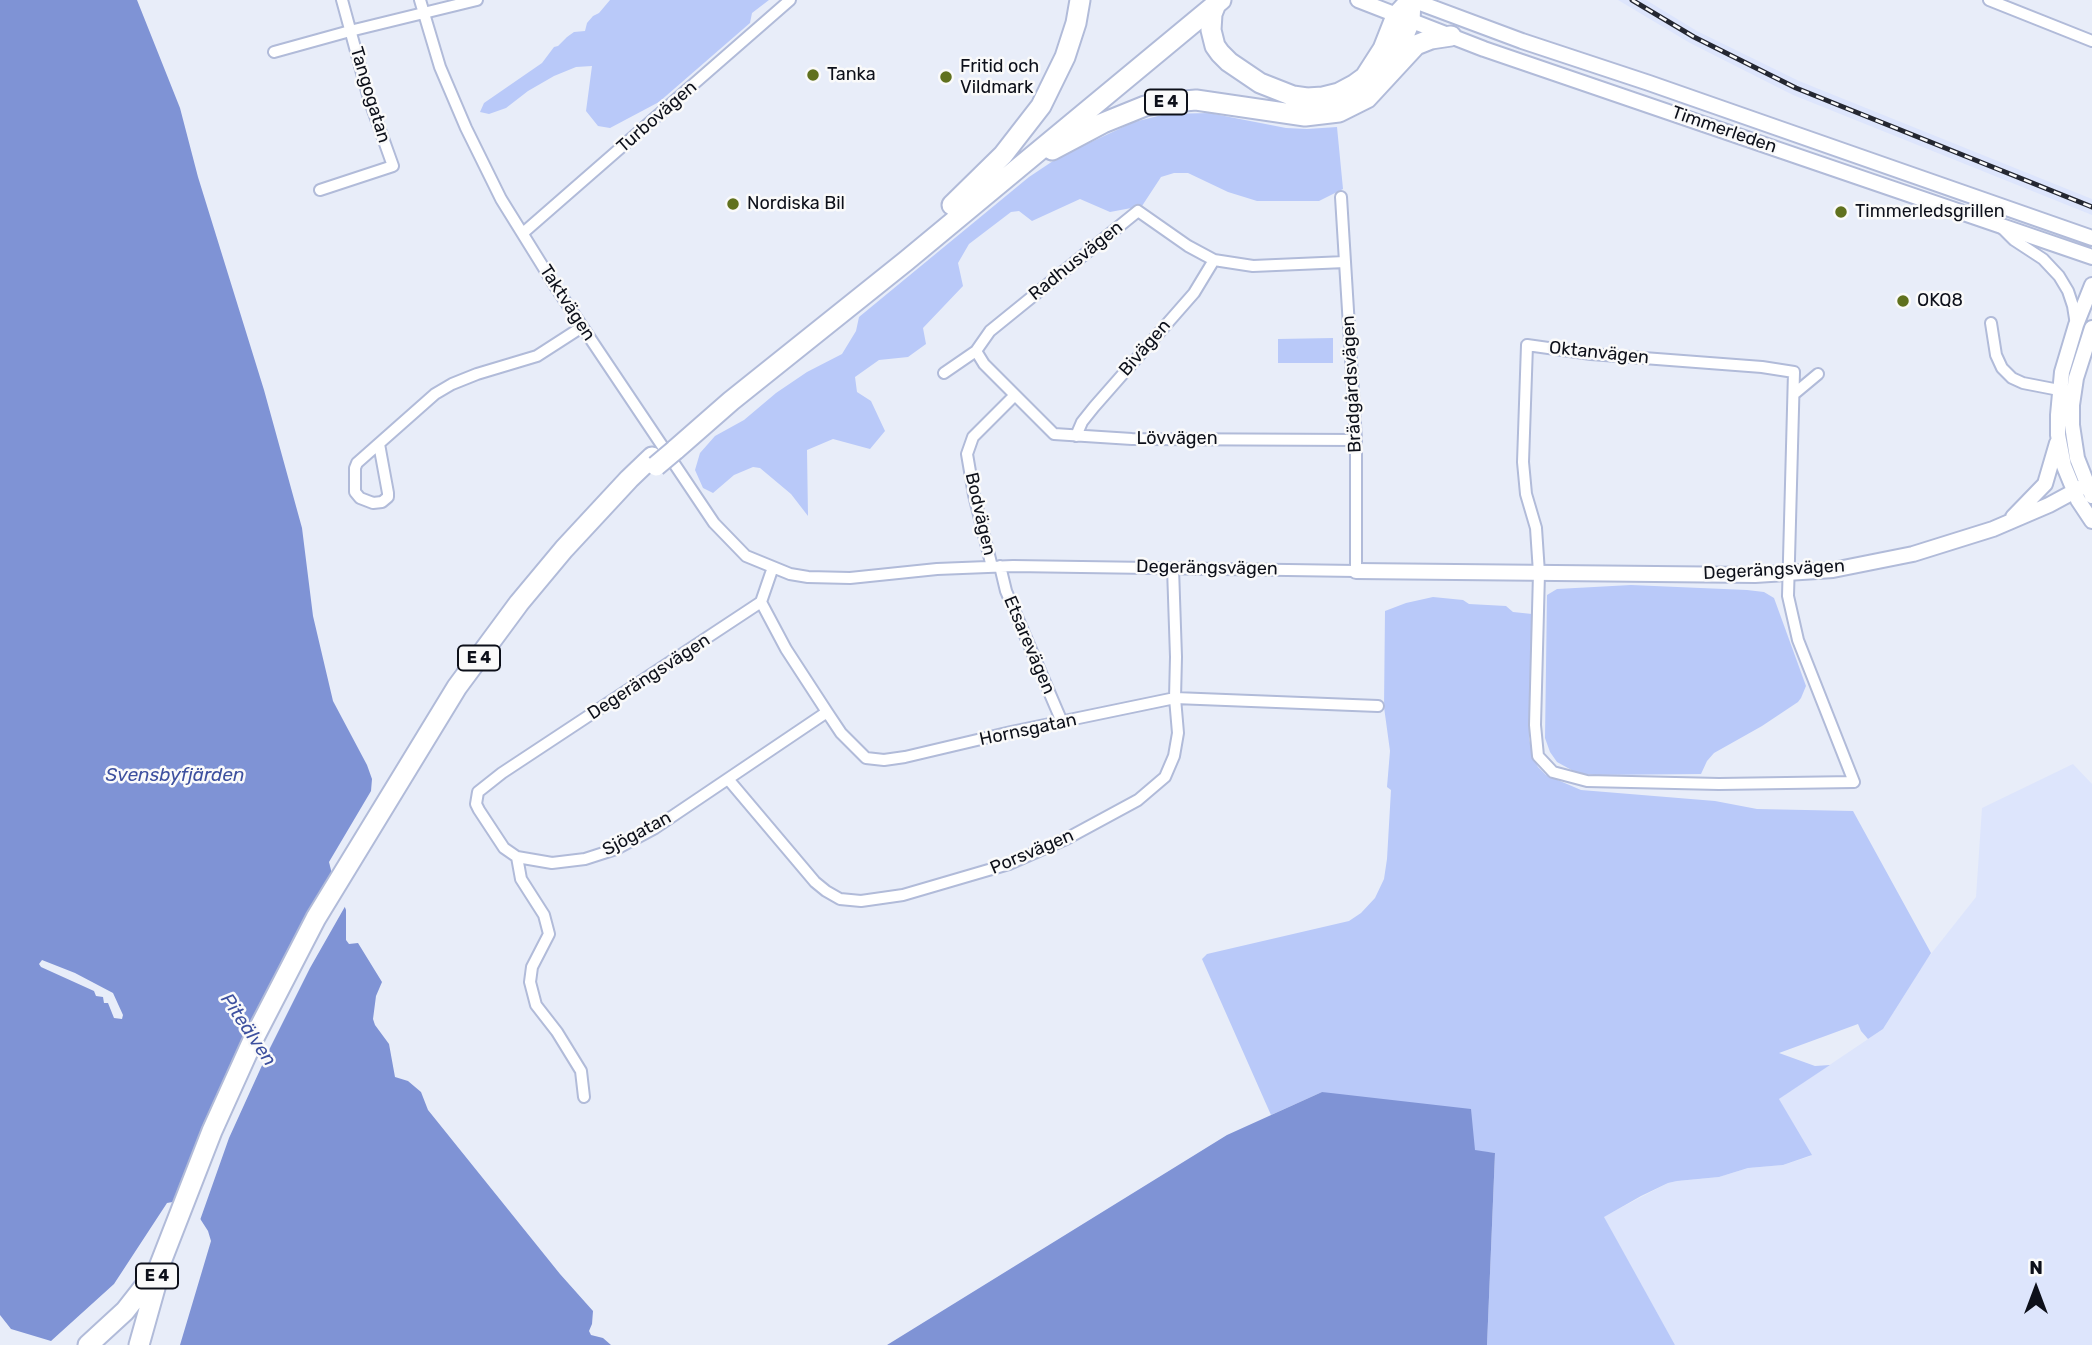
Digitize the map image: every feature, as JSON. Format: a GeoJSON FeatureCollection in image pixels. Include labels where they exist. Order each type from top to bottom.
{"type":"FeatureCollection","features":[{"type":"Feature","properties":{"kind":"highway","name":"E 4"},"geometry":{"type":"LineString","coordinates":[[932,224],[1003,155],[1041,106],[1065,57],[1080,0]]}},
{"type":"Feature","properties":{"kind":"highway","name":"E 4"},"geometry":{"type":"LineString","coordinates":[[1385,77],[1411,0]]}},
{"type":"Feature","properties":{"kind":"highway","name":"E 4"},"geometry":{"type":"LineString","coordinates":[[88,1345],[125,1311],[159,1267],[250,1066],[341,885],[513,626],[654,461],[932,224],[1215,1]]}},
{"type":"Feature","properties":{"kind":"highway","name":"E 4"},"geometry":{"type":"LineString","coordinates":[[1215,1],[1210,30],[1220,53],[1260,83],[1293,96],[1307,98],[1339,93],[1365,77],[1403,18]]}},
{"type":"Feature","properties":{"kind":"highway","name":"E 4"},"geometry":{"type":"LineString","coordinates":[[672,445],[731,401],[963,213],[1215,1]]}},
{"type":"Feature","properties":{"kind":"highway","name":"E 4"},"geometry":{"type":"LineString","coordinates":[[963,213],[1063,144],[1103,123],[1145,106],[1196,100],[1290,115],[1339,112],[1367,99],[1416,45],[1451,36]]}},
{"type":"Feature","properties":{"kind":"highway","name":"E 4"},"geometry":{"type":"LineString","coordinates":[[149,1345],[185,1214]]}},
{"type":"Feature","properties":{"kind":"highway","name":"E 4"},"geometry":{"type":"LineString","coordinates":[[139,1345],[159,1267]]}},
{"type":"Feature","properties":{"kind":"main road","name":"Timmerleden"},"geometry":{"type":"LineString","coordinates":[[1358,0],[1451,36],[2092,257]]}},
{"type":"Feature","properties":{"kind":"main road","name":"Timmerleden"},"geometry":{"type":"LineString","coordinates":[[1411,0],[2092,238]]}},
{"type":"Feature","properties":{"kind":"main road"},"geometry":{"type":"LineString","coordinates":[[2008,522],[2045,484],[2058,435],[2062,372],[2092,285]]}},
{"type":"Feature","properties":{"kind":"main road"},"geometry":{"type":"LineString","coordinates":[[2092,328],[2076,379],[2072,405],[2074,444],[2092,521]]}},
{"type":"Feature","properties":{"kind":"main road"},"geometry":{"type":"LineString","coordinates":[[2058,435],[2064,467],[2084,491]]}},
{"type":"Feature","properties":{"kind":"main road","name":"Degerängsvägen"},"geometry":{"type":"LineString","coordinates":[[1356,571],[1755,575],[1832,570],[1913,554],[1993,529],[2084,491]]}},
{"type":"Feature","properties":{"kind":"street","name":"Tangogatan"},"geometry":{"type":"LineString","coordinates":[[320,190],[393,166],[369,99],[342,0]]}},
{"type":"Feature","properties":{"kind":"street","name":"Taktvägen"},"geometry":{"type":"LineString","coordinates":[[420,0],[440,68],[501,199],[582,327],[714,523],[746,556],[773,567]]}},
{"type":"Feature","properties":{"kind":"street","name":"Tangogatan"},"geometry":{"type":"LineString","coordinates":[[274,52],[477,0]]}},
{"type":"Feature","properties":{"kind":"street","name":"Turbovägen"},"geometry":{"type":"LineString","coordinates":[[523,233],[790,0]]}},
{"type":"Feature","properties":{"kind":"street"},"geometry":{"type":"LineString","coordinates":[[1989,0],[2092,41]]}},
{"type":"Feature","properties":{"kind":"street","name":"Brädgårdsvägen"},"geometry":{"type":"LineString","coordinates":[[1341,197],[1356,440],[1356,571]]}},
{"type":"Feature","properties":{"kind":"street","name":"Radhusvägen"},"geometry":{"type":"LineString","coordinates":[[944,373],[976,351],[990,331],[1138,211],[1213,260],[1253,266],[1345,261]]}},
{"type":"Feature","properties":{"kind":"street"},"geometry":{"type":"LineString","coordinates":[[1997,224],[2014,240],[2043,259],[2059,276],[2068,291],[2076,325]]}},
{"type":"Feature","properties":{"kind":"street","name":"Bivägen"},"geometry":{"type":"LineString","coordinates":[[1076,436],[1082,422],[1094,407],[1194,293],[1213,260]]}},
{"type":"Feature","properties":{"kind":"street"},"geometry":{"type":"LineString","coordinates":[[1991,323],[1996,355],[2002,369],[2012,379],[2059,390]]}},
{"type":"Feature","properties":{"kind":"street"},"geometry":{"type":"LineString","coordinates":[[379,444],[388,497],[382,502],[373,503],[360,498],[355,492],[357,463],[435,394],[477,374],[537,356],[582,327]]}},
{"type":"Feature","properties":{"kind":"street","name":"Oktanvägen"},"geometry":{"type":"LineString","coordinates":[[1539,573],[1536,528],[1526,494],[1524,462],[1527,345],[1591,354],[1762,367],[1794,372],[1794,394]]}},
{"type":"Feature","properties":{"kind":"street"},"geometry":{"type":"LineString","coordinates":[[976,351],[984,364],[1015,395]]}},
{"type":"Feature","properties":{"kind":"street"},"geometry":{"type":"LineString","coordinates":[[1539,573],[1535,724],[1538,756],[1553,772],[1587,781],[1720,784],[1854,782],[1798,640],[1788,596],[1794,394],[1818,374]]}},
{"type":"Feature","properties":{"kind":"street","name":"Lövvägen"},"geometry":{"type":"LineString","coordinates":[[1015,395],[1054,434],[1132,439],[1356,440]]}},
{"type":"Feature","properties":{"kind":"street","name":"Bodvägen"},"geometry":{"type":"LineString","coordinates":[[996,567],[974,495],[967,454],[973,437],[1015,395]]}},
{"type":"Feature","properties":{"kind":"street"},"geometry":{"type":"LineString","coordinates":[[761,602],[773,567]]}},
{"type":"Feature","properties":{"kind":"street","name":"Degerängsvägen"},"geometry":{"type":"LineString","coordinates":[[773,567],[790,574],[836,578],[996,567],[1356,571]]}},
{"type":"Feature","properties":{"kind":"street","name":"Etsarevägen"},"geometry":{"type":"LineString","coordinates":[[996,567],[1062,722]]}},
{"type":"Feature","properties":{"kind":"street","name":"Porsvägen"},"geometry":{"type":"LineString","coordinates":[[728,779],[815,881],[840,899],[861,901],[903,895],[1009,864],[1066,839],[1138,800],[1165,777],[1174,756],[1178,733],[1172,568]]}},
{"type":"Feature","properties":{"kind":"street","name":"Degerängsvägen"},"geometry":{"type":"LineString","coordinates":[[517,857],[504,848],[479,810],[476,798],[482,788],[761,602]]}},
{"type":"Feature","properties":{"kind":"street","name":"Hornsgatan"},"geometry":{"type":"LineString","coordinates":[[761,602],[786,649],[841,733],[866,758],[884,760],[905,757],[1175,698],[1378,706]]}},
{"type":"Feature","properties":{"kind":"street","name":"Sjögatan"},"geometry":{"type":"LineString","coordinates":[[517,857],[552,863],[585,859],[616,849],[655,828],[827,712]]}},
{"type":"Feature","properties":{"kind":"street"},"geometry":{"type":"LineString","coordinates":[[517,857],[521,879],[544,915],[548,934],[532,967],[530,982],[536,1005],[557,1032],[581,1071],[584,1097]]}},
{"type":"Feature","properties":{"kind":"shaded area"},"geometry":{"type":"Polygon","coordinates":[[[610,0],[769,0],[752,13],[750,23],[659,102],[610,128],[598,126],[586,111],[592,66],[576,67],[554,76],[506,108],[489,114],[480,112],[484,103],[542,63],[554,47],[574,32],[585,31],[587,23],[610,0]]]}},
{"type":"Feature","properties":{"kind":"shaded area"},"geometry":{"type":"Polygon","coordinates":[[[1618,0],[1646,0],[1697,31],[1799,81],[2092,199],[2092,215],[1793,95],[1690,43],[1618,0]]]}},
{"type":"Feature","properties":{"kind":"shaded area"},"geometry":{"type":"Polygon","coordinates":[[[1209,113],[1286,128],[1337,127],[1343,189],[1319,201],[1257,201],[1228,192],[1188,173],[1174,173],[1161,177],[1142,206],[1110,212],[1080,199],[1032,221],[1019,211],[1011,212],[969,244],[958,263],[963,286],[923,328],[926,344],[908,357],[879,360],[855,377],[857,392],[871,401],[885,431],[870,449],[833,439],[807,450],[808,516],[791,494],[760,468],[753,467],[734,475],[713,493],[703,488],[695,470],[700,453],[715,436],[744,420],[807,372],[842,354],[856,331],[859,317],[1029,177],[1059,157],[1134,122],[1166,114],[1209,113]]]}},
{"type":"Feature","properties":{"kind":"shaded area"},"geometry":{"type":"Polygon","coordinates":[[[1333,338],[1333,363],[1278,363],[1278,339],[1333,338]]]}},
{"type":"Feature","properties":{"kind":"shaded area"},"geometry":{"type":"Polygon","coordinates":[[[1631,585],[1747,590],[1764,592],[1774,598],[1806,686],[1801,698],[1762,726],[1714,753],[1701,774],[1594,775],[1577,773],[1557,762],[1545,738],[1547,595],[1557,589],[1631,585]]]}},
{"type":"Feature","properties":{"kind":"shaded area"},"geometry":{"type":"Polygon","coordinates":[[[1433,597],[1463,600],[1469,604],[1506,606],[1513,612],[1532,614],[1529,738],[1533,757],[1546,775],[1581,790],[1715,801],[1757,809],[1853,811],[1931,953],[1883,1029],[1868,1039],[1858,1024],[1779,1053],[1815,1066],[1830,1065],[1779,1099],[1812,1155],[1783,1165],[1748,1168],[1719,1177],[1668,1183],[1604,1217],[1675,1345],[1487,1345],[1495,1153],[1475,1151],[1322,1092],[1271,1115],[1202,959],[1207,954],[1349,921],[1375,898],[1384,879],[1387,859],[1391,790],[1387,787],[1390,751],[1384,707],[1385,611],[1433,597]]]}},
{"type":"Feature","properties":{"kind":"shaded area"},"geometry":{"type":"Polygon","coordinates":[[[2073,764],[2092,784],[2092,1345],[1675,1345],[1603,1217],[1668,1183],[1719,1177],[1748,1168],[1783,1165],[1811,1156],[1779,1099],[1883,1029],[1927,959],[1976,897],[1982,808],[2073,764]]]}},
{"type":"Feature","properties":{"kind":"water","name":"Svensbyfjärden"},"geometry":{"type":"Polygon","coordinates":[[[0,0],[137,0],[180,108],[198,177],[264,390],[302,528],[313,616],[333,701],[372,779],[371,791],[329,862],[346,910],[346,940],[349,944],[358,943],[382,982],[376,996],[373,1019],[375,1025],[389,1044],[395,1077],[408,1081],[421,1092],[428,1110],[593,1311],[589,1331],[591,1335],[603,1338],[611,1345],[180,1345],[211,1241],[199,1217],[178,1201],[167,1203],[114,1284],[51,1341],[11,1329],[0,1315],[0,0]],[[42,960],[39,964],[94,991],[96,996],[103,997],[104,1003],[108,1003],[114,1018],[122,1019],[123,1015],[113,993],[75,973],[42,960]]]}},
{"type":"Feature","properties":{"kind":"water"},"geometry":{"type":"Polygon","coordinates":[[[1322,1092],[1471,1109],[1475,1150],[1495,1153],[1487,1345],[887,1345],[1227,1135],[1322,1092]]]}},
{"type":"Feature","properties":{"kind":"pier"},"geometry":{"type":"Polygon","coordinates":[[[340,884],[347,903],[310,968],[269,1050],[229,1138],[199,1223],[183,1207],[212,1131],[340,884]]]}},
{"type":"Feature","properties":{"kind":"railway"},"geometry":{"type":"LineString","coordinates":[[1632,0],[1694,37],[1796,88],[2092,207]]}},
{"type":"Feature","properties":{"kind":"place","name":"Tanka"},"geometry":{"type":"Point","coordinates":[813,75]}},
{"type":"Feature","properties":{"kind":"place","name":"Fritid och Vildmark"},"geometry":{"type":"Point","coordinates":[946,77]}},
{"type":"Feature","properties":{"kind":"place","name":"Nordiska Bil"},"geometry":{"type":"Point","coordinates":[733,204]}},
{"type":"Feature","properties":{"kind":"place","name":"Timmerledsgrillen"},"geometry":{"type":"Point","coordinates":[1841,212]}},
{"type":"Feature","properties":{"kind":"place","name":"OKQ8"},"geometry":{"type":"Point","coordinates":[1903,301]}},
{"type":"Feature","properties":{"kind":"water label","name":"Piteälven"},"geometry":{"type":"Point","coordinates":[248,1030]}}]}
